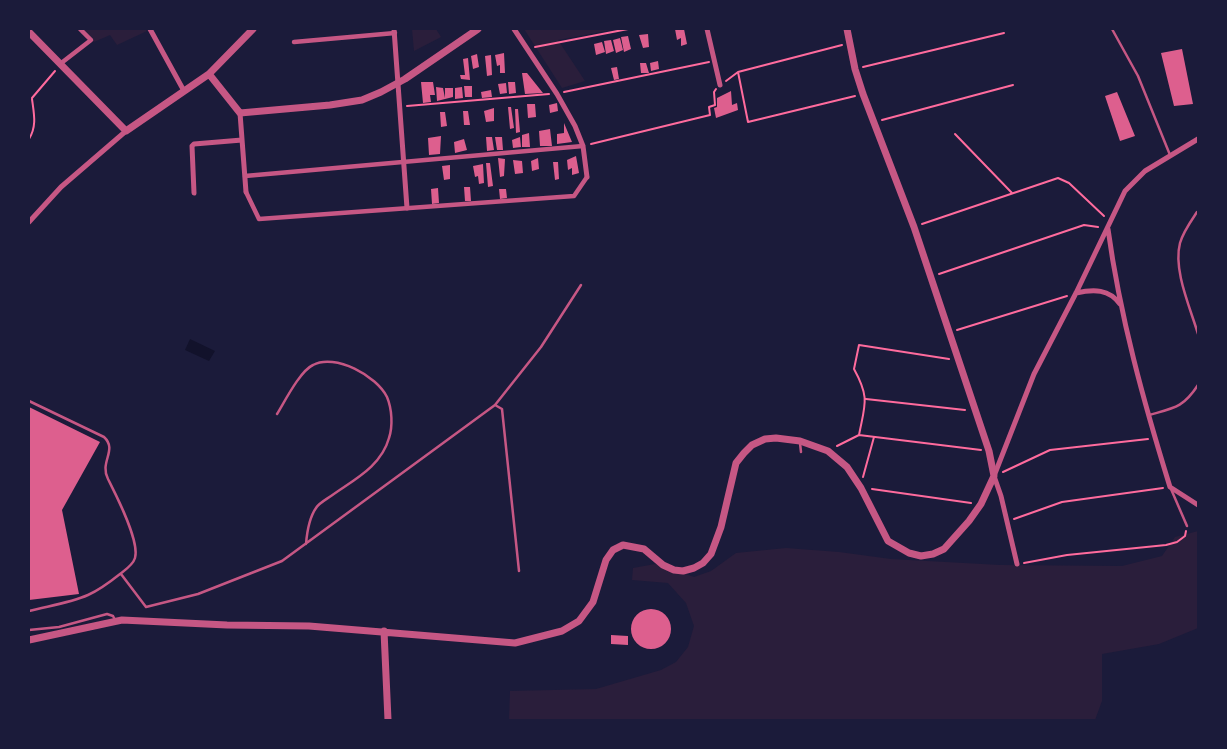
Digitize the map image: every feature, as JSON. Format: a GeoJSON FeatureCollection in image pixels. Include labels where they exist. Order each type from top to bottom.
{"type":"FeatureCollection","features":[{"type":"Feature","properties":{"kind":"street"},"geometry":{"type":"LineString","coordinates":[[60,64],[91,40],[80,29]]}},
{"type":"Feature","properties":{"kind":"street"},"geometry":{"type":"LineString","coordinates":[[150,29],[184,91]]}},
{"type":"Feature","properties":{"kind":"street"},"geometry":{"type":"LineString","coordinates":[[29,222],[61,187],[126,131],[208,74],[253,29]]}},
{"type":"Feature","properties":{"kind":"street"},"geometry":{"type":"LineString","coordinates":[[240,113],[330,105],[362,100],[398,83],[478,29]]}},
{"type":"Feature","properties":{"kind":"street"},"geometry":{"type":"LineString","coordinates":[[208,74],[240,113],[246,192],[259,219],[574,196],[587,177],[584,146],[575,126],[556,94],[514,29]]}},
{"type":"Feature","properties":{"kind":"street"},"geometry":{"type":"LineString","coordinates":[[707,29],[720,86]]}},
{"type":"Feature","properties":{"kind":"street"},"geometry":{"type":"LineString","coordinates":[[847,29],[862,94],[914,227],[989,451],[1017,564]]}},
{"type":"Feature","properties":{"kind":"street"},"geometry":{"type":"LineString","coordinates":[[294,42],[394,31],[407,208]]}},
{"type":"Feature","properties":{"kind":"street"},"geometry":{"type":"LineString","coordinates":[[29,32],[126,131]]}},
{"type":"Feature","properties":{"kind":"street"},"geometry":{"type":"LineString","coordinates":[[29,640],[122,620],[227,625],[309,626],[515,643],[562,631],[579,621],[593,602],[606,560],[613,550],[623,545],[644,549],[663,565],[674,570],[682,571],[703,563],[711,554],[721,527],[736,464],[752,445],[764,439],[776,438],[800,441],[828,451],[847,467],[888,541],[909,553],[921,556],[934,554],[944,549],[969,521],[981,504],[1034,374],[1125,192],[1145,171],[1198,139]]}},
{"type":"Feature","properties":{"kind":"street"},"geometry":{"type":"LineString","coordinates":[[194,193],[191,148],[194,144],[242,140]]}},
{"type":"Feature","properties":{"kind":"street"},"geometry":{"type":"LineString","coordinates":[[245,176],[584,146]]}},
{"type":"Feature","properties":{"kind":"street"},"geometry":{"type":"LineString","coordinates":[[1108,229],[1122,309],[1148,415],[1170,487],[1198,505]]}},
{"type":"Feature","properties":{"kind":"street"},"geometry":{"type":"LineString","coordinates":[[1076,293],[1087,290],[1103,291],[1113,296],[1122,309]]}},
{"type":"Feature","properties":{"kind":"street"},"geometry":{"type":"LineString","coordinates":[[384,631],[388,720]]}},
{"type":"Feature","properties":{"kind":"lane"},"geometry":{"type":"LineString","coordinates":[[1112,29],[1138,76],[1170,156]]}},
{"type":"Feature","properties":{"kind":"lane"},"geometry":{"type":"LineString","coordinates":[[1197,212],[1180,241],[1178,255],[1181,278],[1198,334]]}},
{"type":"Feature","properties":{"kind":"lane"},"geometry":{"type":"LineString","coordinates":[[120,574],[146,607],[198,594],[282,561],[495,405],[541,347],[581,285]]}},
{"type":"Feature","properties":{"kind":"lane"},"geometry":{"type":"LineString","coordinates":[[277,414],[304,372],[312,365],[326,361],[337,362],[372,379],[387,396],[392,414],[389,438],[380,458],[365,472],[317,507],[308,526],[306,544]]}},
{"type":"Feature","properties":{"kind":"lane"},"geometry":{"type":"LineString","coordinates":[[1148,415],[1177,408],[1190,398],[1198,385]]}},
{"type":"Feature","properties":{"kind":"lane"},"geometry":{"type":"LineString","coordinates":[[29,401],[104,437],[108,441],[110,452],[104,467],[105,474],[130,526],[135,546],[135,557],[130,566],[87,596],[29,611]]}},
{"type":"Feature","properties":{"kind":"lane"},"geometry":{"type":"LineString","coordinates":[[495,405],[502,409],[519,571]]}},
{"type":"Feature","properties":{"kind":"lane"},"geometry":{"type":"LineString","coordinates":[[800,441],[800,452]]}},
{"type":"Feature","properties":{"kind":"lane"},"geometry":{"type":"LineString","coordinates":[[1170,487],[1187,526]]}},
{"type":"Feature","properties":{"kind":"lane"},"geometry":{"type":"LineString","coordinates":[[29,630],[58,627],[107,614],[113,616],[116,621]]}},
{"type":"Feature","properties":{"kind":"path"},"geometry":{"type":"LineString","coordinates":[[526,48],[628,29]]}},
{"type":"Feature","properties":{"kind":"path"},"geometry":{"type":"LineString","coordinates":[[855,68],[1004,33]]}},
{"type":"Feature","properties":{"kind":"path"},"geometry":{"type":"LineString","coordinates":[[584,146],[710,115],[709,107],[715,105],[714,92],[738,72],[850,43]]}},
{"type":"Feature","properties":{"kind":"path"},"geometry":{"type":"LineString","coordinates":[[29,139],[34,132],[35,125],[32,98],[60,64]]}},
{"type":"Feature","properties":{"kind":"path"},"geometry":{"type":"LineString","coordinates":[[738,72],[748,122],[862,94]]}},
{"type":"Feature","properties":{"kind":"path"},"geometry":{"type":"LineString","coordinates":[[873,123],[1013,85]]}},
{"type":"Feature","properties":{"kind":"path"},"geometry":{"type":"LineString","coordinates":[[955,134],[1012,193]]}},
{"type":"Feature","properties":{"kind":"path"},"geometry":{"type":"LineString","coordinates":[[914,227],[1058,178],[1069,184],[1111,222]]}},
{"type":"Feature","properties":{"kind":"path"},"geometry":{"type":"LineString","coordinates":[[931,276],[1084,226],[1108,229]]}},
{"type":"Feature","properties":{"kind":"path"},"geometry":{"type":"LineString","coordinates":[[950,332],[1076,293]]}},
{"type":"Feature","properties":{"kind":"path"},"geometry":{"type":"LineString","coordinates":[[859,435],[866,399],[863,385],[854,369],[859,345],[959,361]]}},
{"type":"Feature","properties":{"kind":"path"},"geometry":{"type":"LineString","coordinates":[[866,399],[976,411]]}},
{"type":"Feature","properties":{"kind":"path"},"geometry":{"type":"LineString","coordinates":[[828,451],[859,435],[989,451]]}},
{"type":"Feature","properties":{"kind":"path"},"geometry":{"type":"LineString","coordinates":[[874,437],[860,488],[981,504]]}},
{"type":"Feature","properties":{"kind":"path"},"geometry":{"type":"LineString","coordinates":[[994,476],[1050,450],[1155,439]]}},
{"type":"Feature","properties":{"kind":"path"},"geometry":{"type":"LineString","coordinates":[[1007,522],[1062,502],[1170,487]]}},
{"type":"Feature","properties":{"kind":"path"},"geometry":{"type":"LineString","coordinates":[[1017,564],[1067,555],[1166,545],[1177,542],[1185,536],[1187,526]]}},
{"type":"Feature","properties":{"kind":"shaded area"},"geometry":{"type":"Polygon","coordinates":[[[82,29],[145,29],[147,31],[117,45],[110,35],[94,42],[82,29]]]}},
{"type":"Feature","properties":{"kind":"shaded area"},"geometry":{"type":"Polygon","coordinates":[[[412,29],[436,29],[441,37],[414,51],[412,29]]]}},
{"type":"Feature","properties":{"kind":"shaded area"},"geometry":{"type":"Polygon","coordinates":[[[524,29],[617,29],[558,40],[585,81],[562,88],[524,29]]]}},
{"type":"Feature","properties":{"kind":"shaded area"},"geometry":{"type":"Polygon","coordinates":[[[190,339],[215,351],[209,361],[185,350],[190,339]]]}},
{"type":"Feature","properties":{"kind":"shaded area"},"geometry":{"type":"Polygon","coordinates":[[[1198,531],[1198,628],[1159,644],[1102,654],[1102,701],[1095,720],[509,720],[510,691],[596,689],[661,670],[676,662],[688,647],[694,626],[686,603],[668,583],[632,580],[633,568],[655,564],[694,577],[711,571],[736,553],[786,548],[839,552],[891,559],[1000,565],[1122,566],[1162,556],[1175,537],[1198,531]]]}},
{"type":"Feature","properties":{"kind":"building"},"geometry":{"type":"Polygon","coordinates":[[[675,29],[684,29],[687,44],[681,46],[681,38],[677,40],[675,29]]]}},
{"type":"Feature","properties":{"kind":"building"},"geometry":{"type":"Polygon","coordinates":[[[648,34],[649,47],[643,48],[639,35],[648,34]]]}},
{"type":"Feature","properties":{"kind":"building"},"geometry":{"type":"Polygon","coordinates":[[[628,36],[631,49],[624,52],[621,37],[628,36]]]}},
{"type":"Feature","properties":{"kind":"building"},"geometry":{"type":"Polygon","coordinates":[[[620,38],[623,50],[616,53],[613,40],[620,38]]]}},
{"type":"Feature","properties":{"kind":"building"},"geometry":{"type":"Polygon","coordinates":[[[611,40],[614,51],[606,54],[604,41],[611,40]]]}},
{"type":"Feature","properties":{"kind":"building"},"geometry":{"type":"Polygon","coordinates":[[[602,42],[605,52],[596,55],[594,44],[602,42]]]}},
{"type":"Feature","properties":{"kind":"building"},"geometry":{"type":"Polygon","coordinates":[[[1182,49],[1193,104],[1174,106],[1161,53],[1182,49]]]}},
{"type":"Feature","properties":{"kind":"building"},"geometry":{"type":"Polygon","coordinates":[[[504,53],[505,73],[500,73],[500,65],[497,66],[495,55],[504,53]]]}},
{"type":"Feature","properties":{"kind":"building"},"geometry":{"type":"Polygon","coordinates":[[[477,54],[479,67],[473,69],[471,56],[477,54]]]}},
{"type":"Feature","properties":{"kind":"building"},"geometry":{"type":"Polygon","coordinates":[[[491,55],[492,75],[487,76],[485,56],[491,55]]]}},
{"type":"Feature","properties":{"kind":"building"},"geometry":{"type":"Polygon","coordinates":[[[468,58],[470,80],[461,79],[460,75],[465,75],[463,59],[468,58]]]}},
{"type":"Feature","properties":{"kind":"building"},"geometry":{"type":"Polygon","coordinates":[[[658,61],[659,69],[651,71],[650,63],[658,61]]]}},
{"type":"Feature","properties":{"kind":"building"},"geometry":{"type":"Polygon","coordinates":[[[640,63],[646,63],[649,73],[641,73],[640,63]]]}},
{"type":"Feature","properties":{"kind":"building"},"geometry":{"type":"Polygon","coordinates":[[[617,67],[619,79],[614,80],[611,68],[617,67]]]}},
{"type":"Feature","properties":{"kind":"building"},"geometry":{"type":"Polygon","coordinates":[[[522,73],[527,73],[543,93],[525,94],[522,73]]]}},
{"type":"Feature","properties":{"kind":"building"},"geometry":{"type":"Polygon","coordinates":[[[421,82],[433,82],[435,95],[430,95],[431,102],[423,103],[421,82]]]}},
{"type":"Feature","properties":{"kind":"building"},"geometry":{"type":"Polygon","coordinates":[[[508,82],[515,82],[516,93],[509,94],[508,82]]]}},
{"type":"Feature","properties":{"kind":"building"},"geometry":{"type":"Polygon","coordinates":[[[506,83],[507,93],[500,94],[498,84],[506,83]]]}},
{"type":"Feature","properties":{"kind":"building"},"geometry":{"type":"Polygon","coordinates":[[[464,86],[472,86],[472,97],[465,97],[464,86]]]}},
{"type":"Feature","properties":{"kind":"building"},"geometry":{"type":"Polygon","coordinates":[[[436,87],[443,88],[445,98],[445,88],[453,88],[453,97],[437,101],[436,87]]]}},
{"type":"Feature","properties":{"kind":"building"},"geometry":{"type":"Polygon","coordinates":[[[462,87],[463,98],[455,99],[455,88],[462,87]]]}},
{"type":"Feature","properties":{"kind":"building"},"geometry":{"type":"Polygon","coordinates":[[[491,90],[492,97],[482,98],[481,92],[491,90]]]}},
{"type":"Feature","properties":{"kind":"building"},"geometry":{"type":"Polygon","coordinates":[[[731,91],[732,105],[737,103],[738,110],[716,118],[714,108],[717,107],[717,98],[731,91]]]}},
{"type":"Feature","properties":{"kind":"building"},"geometry":{"type":"Polygon","coordinates":[[[1117,92],[1135,136],[1120,141],[1105,96],[1117,92]]]}},
{"type":"Feature","properties":{"kind":"building"},"geometry":{"type":"Polygon","coordinates":[[[557,103],[558,111],[550,113],[549,105],[557,103]]]}},
{"type":"Feature","properties":{"kind":"building"},"geometry":{"type":"Polygon","coordinates":[[[527,104],[535,104],[536,117],[528,118],[527,104]]]}},
{"type":"Feature","properties":{"kind":"building"},"geometry":{"type":"Polygon","coordinates":[[[508,107],[511,107],[514,128],[510,129],[508,107]]]}},
{"type":"Feature","properties":{"kind":"building"},"geometry":{"type":"Polygon","coordinates":[[[494,108],[494,121],[486,122],[484,111],[494,108]]]}},
{"type":"Feature","properties":{"kind":"building"},"geometry":{"type":"Polygon","coordinates":[[[515,109],[518,109],[520,132],[516,133],[515,109]]]}},
{"type":"Feature","properties":{"kind":"building"},"geometry":{"type":"Polygon","coordinates":[[[463,111],[468,111],[470,125],[464,125],[463,111]]]}},
{"type":"Feature","properties":{"kind":"building"},"geometry":{"type":"Polygon","coordinates":[[[440,112],[445,112],[447,126],[441,127],[440,112]]]}},
{"type":"Feature","properties":{"kind":"building"},"geometry":{"type":"Polygon","coordinates":[[[564,123],[572,142],[557,144],[557,134],[564,133],[564,123]]]}},
{"type":"Feature","properties":{"kind":"building"},"geometry":{"type":"Polygon","coordinates":[[[550,129],[552,146],[540,146],[539,131],[550,129]]]}},
{"type":"Feature","properties":{"kind":"building"},"geometry":{"type":"Polygon","coordinates":[[[529,133],[530,147],[522,147],[522,135],[529,133]]]}},
{"type":"Feature","properties":{"kind":"building"},"geometry":{"type":"Polygon","coordinates":[[[441,136],[440,154],[429,155],[428,138],[441,136]]]}},
{"type":"Feature","properties":{"kind":"building"},"geometry":{"type":"Polygon","coordinates":[[[486,137],[492,137],[494,150],[487,151],[486,137]]]}},
{"type":"Feature","properties":{"kind":"building"},"geometry":{"type":"Polygon","coordinates":[[[495,137],[502,137],[503,150],[497,150],[495,137]]]}},
{"type":"Feature","properties":{"kind":"building"},"geometry":{"type":"Polygon","coordinates":[[[520,137],[521,147],[513,148],[512,140],[520,137]]]}},
{"type":"Feature","properties":{"kind":"building"},"geometry":{"type":"Polygon","coordinates":[[[464,139],[467,150],[455,153],[454,142],[464,139]]]}},
{"type":"Feature","properties":{"kind":"building"},"geometry":{"type":"Polygon","coordinates":[[[576,156],[579,173],[572,175],[572,168],[568,170],[567,160],[576,156]]]}},
{"type":"Feature","properties":{"kind":"building"},"geometry":{"type":"Polygon","coordinates":[[[498,158],[505,159],[504,176],[500,177],[498,158]]]}},
{"type":"Feature","properties":{"kind":"building"},"geometry":{"type":"Polygon","coordinates":[[[538,158],[539,169],[532,171],[531,161],[538,158]]]}},
{"type":"Feature","properties":{"kind":"building"},"geometry":{"type":"Polygon","coordinates":[[[513,160],[522,161],[523,173],[515,174],[513,160]]]}},
{"type":"Feature","properties":{"kind":"building"},"geometry":{"type":"Polygon","coordinates":[[[553,162],[558,162],[559,179],[555,180],[553,162]]]}},
{"type":"Feature","properties":{"kind":"building"},"geometry":{"type":"Polygon","coordinates":[[[486,163],[490,163],[493,186],[488,187],[486,163]]]}},
{"type":"Feature","properties":{"kind":"building"},"geometry":{"type":"Polygon","coordinates":[[[483,164],[484,183],[479,184],[478,176],[475,177],[473,166],[483,164]]]}},
{"type":"Feature","properties":{"kind":"building"},"geometry":{"type":"Polygon","coordinates":[[[450,165],[450,179],[444,180],[442,166],[450,165]]]}},
{"type":"Feature","properties":{"kind":"building"},"geometry":{"type":"Polygon","coordinates":[[[464,187],[470,187],[471,201],[465,201],[464,187]]]}},
{"type":"Feature","properties":{"kind":"building"},"geometry":{"type":"Polygon","coordinates":[[[438,188],[439,203],[432,204],[431,189],[438,188]]]}},
{"type":"Feature","properties":{"kind":"building"},"geometry":{"type":"Polygon","coordinates":[[[499,189],[506,189],[507,198],[500,199],[499,189]]]}},
{"type":"Feature","properties":{"kind":"building"},"geometry":{"type":"Polygon","coordinates":[[[29,407],[100,442],[62,510],[79,594],[29,600],[29,407]]]}},
{"type":"Feature","properties":{"kind":"building"},"geometry":{"type":"Polygon","coordinates":[[[655,609],[662,612],[668,618],[671,629],[670,637],[662,646],[655,649],[647,649],[640,646],[632,637],[631,625],[634,618],[643,610],[655,609]]]}},
{"type":"Feature","properties":{"kind":"building"},"geometry":{"type":"Polygon","coordinates":[[[611,635],[628,636],[628,645],[611,644],[611,635]]]}}]}
